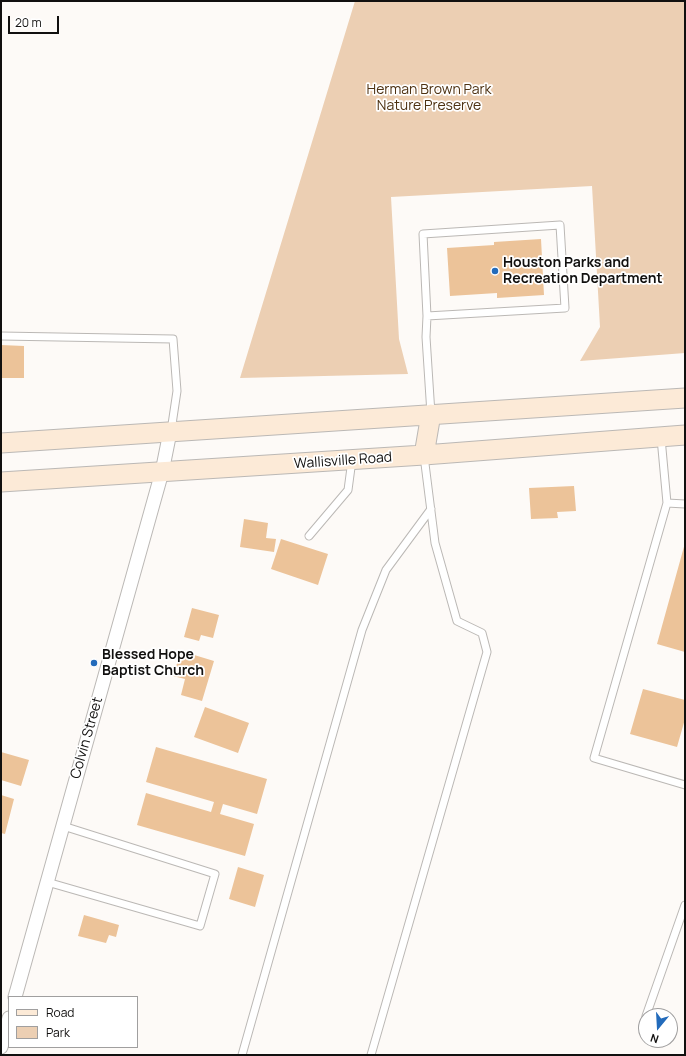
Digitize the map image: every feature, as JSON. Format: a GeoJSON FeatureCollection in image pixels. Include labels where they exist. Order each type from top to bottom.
{"type":"FeatureCollection","features":[{"type":"Feature","properties":{"kind":"main road"},"geometry":{"type":"LineString","coordinates":[[1,443],[685,398]]}},
{"type":"Feature","properties":{"kind":"main road"},"geometry":{"type":"LineString","coordinates":[[424,455],[431,414]]}},
{"type":"Feature","properties":{"kind":"main road","name":"Wallisville Road"},"geometry":{"type":"LineString","coordinates":[[1,482],[352,460],[685,436]]}},
{"type":"Feature","properties":{"kind":"street","name":"Colvin Street"},"geometry":{"type":"LineString","coordinates":[[15,996],[162,472],[170,432]]}},
{"type":"Feature","properties":{"kind":"street"},"geometry":{"type":"LineString","coordinates":[[1,1047],[8,1022]]}},
{"type":"Feature","properties":{"kind":"lane"},"geometry":{"type":"LineString","coordinates":[[427,316],[564,308],[560,225],[423,234],[427,316],[426,337],[431,414]]}},
{"type":"Feature","properties":{"kind":"lane"},"geometry":{"type":"LineString","coordinates":[[1,336],[173,339],[177,391],[170,432]]}},
{"type":"Feature","properties":{"kind":"lane"},"geometry":{"type":"LineString","coordinates":[[661,437],[667,503],[594,758],[685,785]]}},
{"type":"Feature","properties":{"kind":"lane"},"geometry":{"type":"LineString","coordinates":[[371,1055],[487,652],[482,633],[457,621],[435,543],[424,455]]}},
{"type":"Feature","properties":{"kind":"lane"},"geometry":{"type":"LineString","coordinates":[[309,536],[348,490],[352,460]]}},
{"type":"Feature","properties":{"kind":"lane"},"geometry":{"type":"LineString","coordinates":[[667,503],[685,504]]}},
{"type":"Feature","properties":{"kind":"lane"},"geometry":{"type":"LineString","coordinates":[[242,1055],[362,630],[386,570],[431,509]]}},
{"type":"Feature","properties":{"kind":"lane"},"geometry":{"type":"LineString","coordinates":[[47,882],[200,926],[216,874],[63,826]]}},
{"type":"Feature","properties":{"kind":"lane"},"geometry":{"type":"LineString","coordinates":[[649,1008],[685,905]]}},
{"type":"Feature","properties":{"kind":"green space","name":"Herman Brown Park Nature Preserve"},"geometry":{"type":"Polygon","coordinates":[[[355,1],[685,1],[685,353],[580,361],[600,327],[592,186],[391,197],[399,339],[408,374],[240,378],[355,1]]]}},
{"type":"Feature","properties":{"kind":"building","name":"Houston Parks and Recreation Department"},"geometry":{"type":"Polygon","coordinates":[[[541,239],[544,295],[497,298],[497,293],[450,296],[447,248],[494,245],[494,242],[541,239]]]}},
{"type":"Feature","properties":{"kind":"building"},"geometry":{"type":"Polygon","coordinates":[[[1,345],[24,346],[24,378],[1,378],[1,345]]]}},
{"type":"Feature","properties":{"kind":"building"},"geometry":{"type":"Polygon","coordinates":[[[574,486],[576,511],[557,512],[558,518],[531,519],[529,488],[574,486]]]}},
{"type":"Feature","properties":{"kind":"building"},"geometry":{"type":"Polygon","coordinates":[[[244,519],[268,523],[266,538],[276,539],[274,552],[240,547],[244,519]]]}},
{"type":"Feature","properties":{"kind":"building"},"geometry":{"type":"Polygon","coordinates":[[[281,539],[328,554],[318,585],[271,569],[281,539]]]}},
{"type":"Feature","properties":{"kind":"building"},"geometry":{"type":"Polygon","coordinates":[[[685,543],[685,652],[657,644],[685,543]]]}},
{"type":"Feature","properties":{"kind":"building"},"geometry":{"type":"Polygon","coordinates":[[[192,608],[219,615],[213,638],[201,635],[199,641],[184,637],[192,608]]]}},
{"type":"Feature","properties":{"kind":"building"},"geometry":{"type":"Polygon","coordinates":[[[181,651],[214,661],[202,701],[181,695],[185,679],[173,676],[181,651]]]}},
{"type":"Feature","properties":{"kind":"building"},"geometry":{"type":"Polygon","coordinates":[[[643,689],[685,700],[685,719],[677,747],[630,734],[643,689]]]}},
{"type":"Feature","properties":{"kind":"building"},"geometry":{"type":"Polygon","coordinates":[[[205,707],[249,723],[238,753],[194,737],[205,707]]]}},
{"type":"Feature","properties":{"kind":"building"},"geometry":{"type":"Polygon","coordinates":[[[156,747],[267,779],[257,814],[223,804],[220,814],[254,824],[245,856],[137,825],[146,793],[211,812],[214,802],[146,782],[156,747]]]}},
{"type":"Feature","properties":{"kind":"building"},"geometry":{"type":"Polygon","coordinates":[[[1,752],[29,760],[21,786],[1,780],[1,752]]]}},
{"type":"Feature","properties":{"kind":"building"},"geometry":{"type":"Polygon","coordinates":[[[1,795],[14,799],[5,834],[1,833],[1,795]]]}},
{"type":"Feature","properties":{"kind":"building"},"geometry":{"type":"Polygon","coordinates":[[[238,867],[264,875],[255,907],[229,899],[238,867]]]}},
{"type":"Feature","properties":{"kind":"building"},"geometry":{"type":"Polygon","coordinates":[[[84,915],[119,925],[116,937],[109,935],[106,943],[78,936],[84,915]]]}},
{"type":"Feature","properties":{"kind":"place","name":"Houston Parks and Recreation Department"},"geometry":{"type":"Point","coordinates":[495,271]}},
{"type":"Feature","properties":{"kind":"place","name":"Blessed Hope Baptist Church"},"geometry":{"type":"Point","coordinates":[94,663]}}]}
